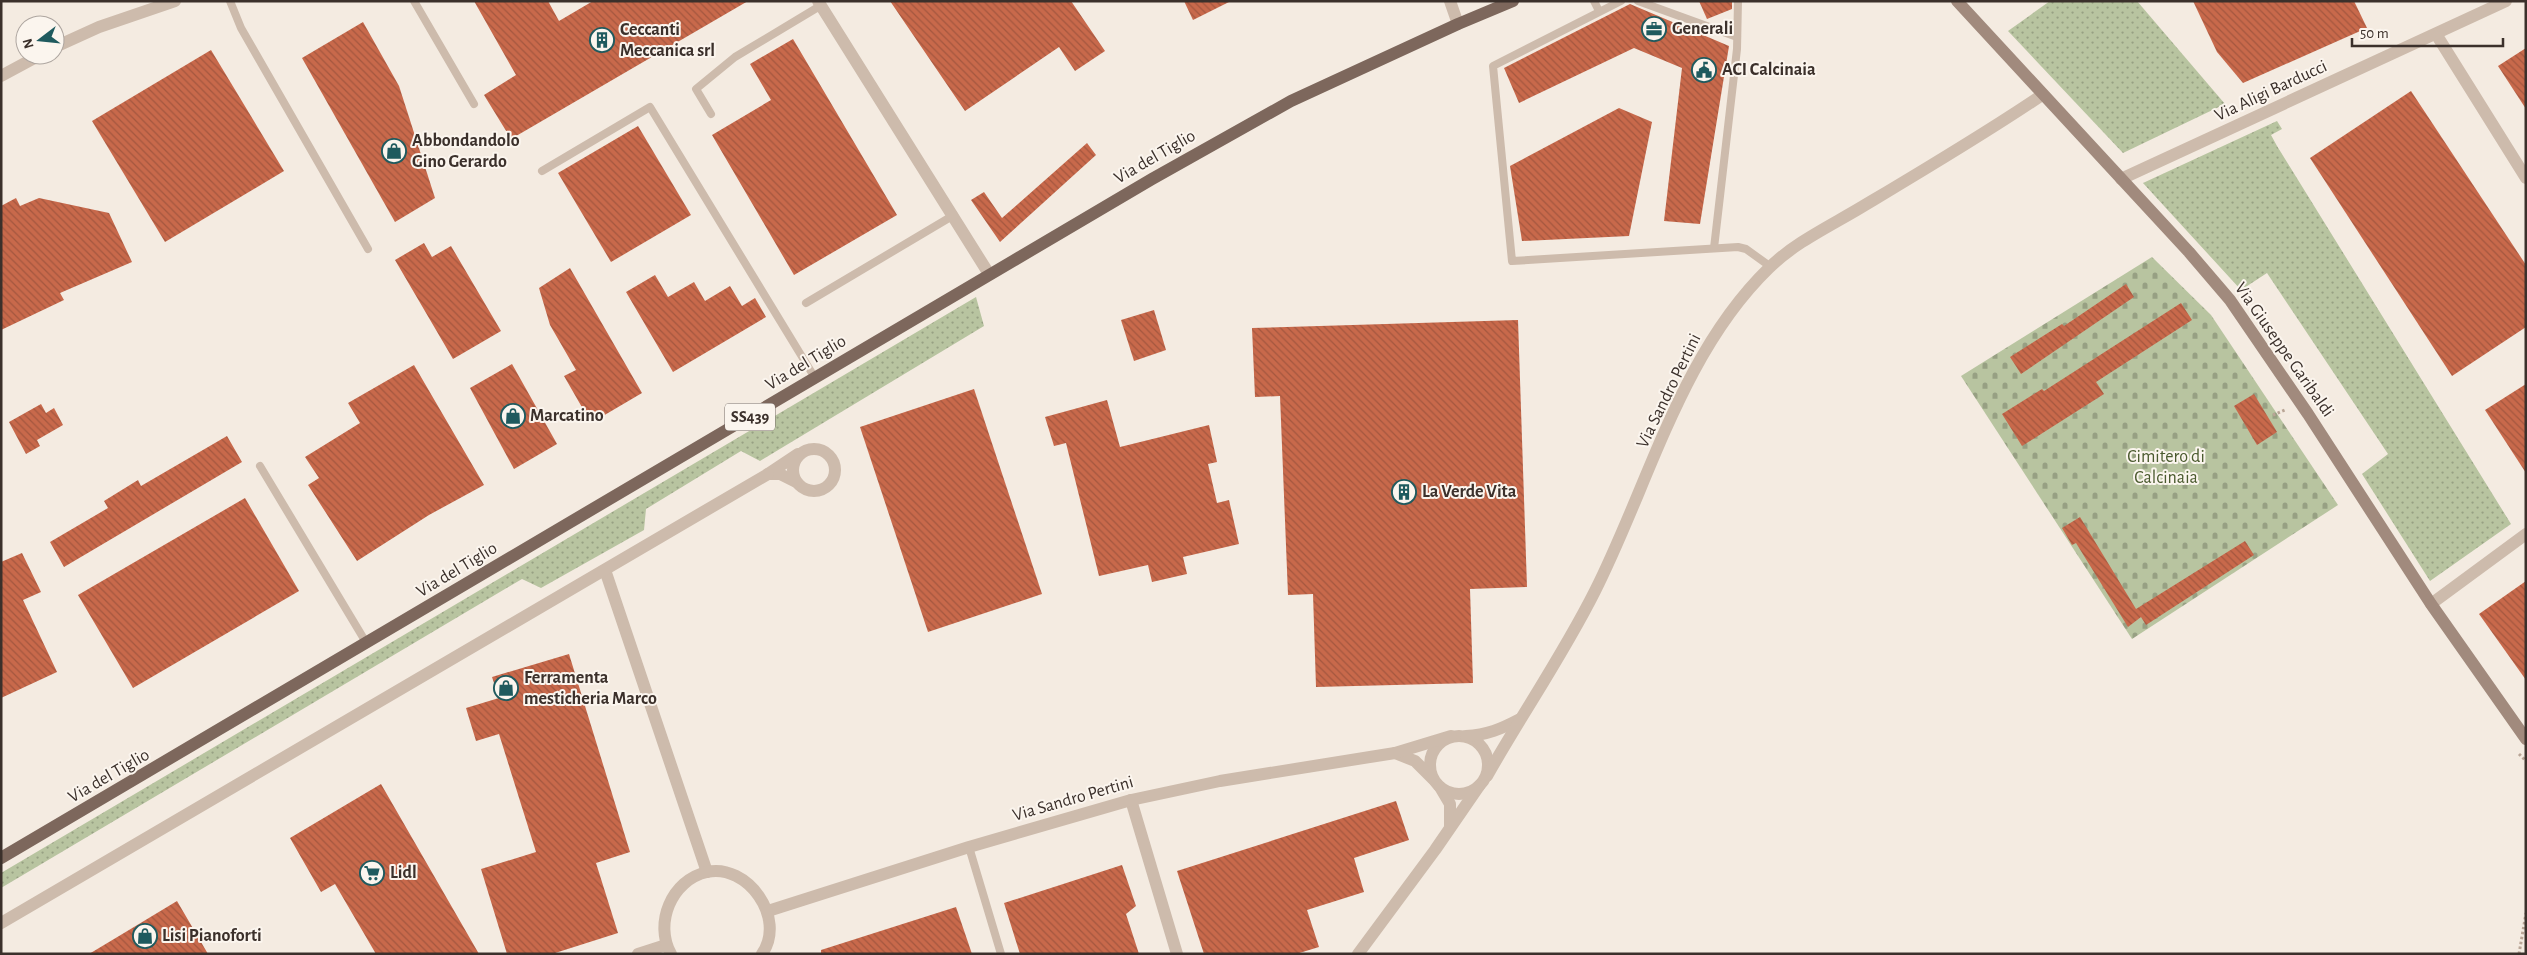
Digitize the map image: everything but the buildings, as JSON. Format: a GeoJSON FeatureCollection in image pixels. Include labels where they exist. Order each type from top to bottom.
{"type":"FeatureCollection","features":[{"type":"Feature","properties":{"kind":"main road","name":"Via del Tiglio"},"geometry":{"type":"LineString","coordinates":[[1,858],[367,644],[990,274],[1291,101],[1458,24],[1513,1]]}},
{"type":"Feature","properties":{"kind":"street"},"geometry":{"type":"LineString","coordinates":[[65,42],[99,27],[176,1]]}},
{"type":"Feature","properties":{"kind":"street"},"geometry":{"type":"LineString","coordinates":[[1450,1],[1458,24]]}},
{"type":"Feature","properties":{"kind":"street"},"geometry":{"type":"LineString","coordinates":[[1951,1],[1968,16]]}},
{"type":"Feature","properties":{"kind":"street"},"geometry":{"type":"LineString","coordinates":[[1957,1],[1968,16]]}},
{"type":"Feature","properties":{"kind":"street","name":"Via Aligi Barducci"},"geometry":{"type":"LineString","coordinates":[[2121,179],[2506,1]]}},
{"type":"Feature","properties":{"kind":"street"},"geometry":{"type":"LineString","coordinates":[[819,3],[990,274]]}},
{"type":"Feature","properties":{"kind":"street","name":"Via Giuseppe Garibaldi"},"geometry":{"type":"LineString","coordinates":[[1968,16],[2121,179],[2230,300],[2308,414],[2431,604],[2526,739]]}},
{"type":"Feature","properties":{"kind":"street"},"geometry":{"type":"LineString","coordinates":[[2436,34],[2526,178]]}},
{"type":"Feature","properties":{"kind":"street"},"geometry":{"type":"LineString","coordinates":[[1,76],[21,65]]}},
{"type":"Feature","properties":{"kind":"street","name":"Via Sandro Pertini"},"geometry":{"type":"LineString","coordinates":[[1358,954],[1483,781],[1520,718],[1563,652],[1596,590],[1680,398],[1700,360],[1741,298],[1770,266],[1805,242],[2002,122],[2042,95]]}},
{"type":"Feature","properties":{"kind":"street"},"geometry":{"type":"LineString","coordinates":[[1,923],[605,570],[768,474],[800,453],[815,448],[826,451],[832,458],[835,474],[832,482],[824,489],[817,491],[803,488],[780,474],[768,474]]}},
{"type":"Feature","properties":{"kind":"street"},"geometry":{"type":"LineString","coordinates":[[796,482],[793,468],[794,461],[800,453]]}},
{"type":"Feature","properties":{"kind":"street"},"geometry":{"type":"LineString","coordinates":[[2431,604],[2526,534]]}},
{"type":"Feature","properties":{"kind":"street"},"geometry":{"type":"LineString","coordinates":[[605,570],[707,872]]}},
{"type":"Feature","properties":{"kind":"street","name":"Via Sandro Pertini"},"geometry":{"type":"LineString","coordinates":[[1466,736],[1483,735],[1498,731],[1520,718]]}},
{"type":"Feature","properties":{"kind":"street"},"geometry":{"type":"LineString","coordinates":[[1395,753],[1415,761],[1437,783],[1448,792],[1459,794],[1470,792],[1483,781],[1488,759],[1486,751],[1474,739],[1466,736],[1451,736],[1441,742],[1432,755],[1431,771],[1437,783],[1450,804],[1449,829]]}},
{"type":"Feature","properties":{"kind":"street","name":"Via Sandro Pertini"},"geometry":{"type":"LineString","coordinates":[[768,911],[969,847],[1131,800],[1220,781],[1395,753],[1451,736]]}},
{"type":"Feature","properties":{"kind":"street"},"geometry":{"type":"LineString","coordinates":[[1131,800],[1177,954]]}},
{"type":"Feature","properties":{"kind":"street"},"geometry":{"type":"LineString","coordinates":[[638,954],[669,949],[663,928],[668,904],[685,883],[707,872],[738,878],[758,893],[768,911],[770,926],[766,948],[762,954]]}},
{"type":"Feature","properties":{"kind":"lane"},"geometry":{"type":"LineString","coordinates":[[230,1],[241,28],[368,249]]}},
{"type":"Feature","properties":{"kind":"lane"},"geometry":{"type":"LineString","coordinates":[[414,1],[474,104]]}},
{"type":"Feature","properties":{"kind":"lane"},"geometry":{"type":"LineString","coordinates":[[1594,1],[1599,11]]}},
{"type":"Feature","properties":{"kind":"lane"},"geometry":{"type":"LineString","coordinates":[[1621,1],[1493,66],[1512,261],[1738,247],[1746,249],[1770,266]]}},
{"type":"Feature","properties":{"kind":"lane"},"geometry":{"type":"LineString","coordinates":[[1638,1],[1737,38]]}},
{"type":"Feature","properties":{"kind":"lane"},"geometry":{"type":"LineString","coordinates":[[1714,248],[1737,38],[1738,1]]}},
{"type":"Feature","properties":{"kind":"lane"},"geometry":{"type":"LineString","coordinates":[[711,114],[696,89],[735,57],[819,3]]}},
{"type":"Feature","properties":{"kind":"lane"},"geometry":{"type":"LineString","coordinates":[[542,171],[650,107],[816,378]]}},
{"type":"Feature","properties":{"kind":"lane"},"geometry":{"type":"LineString","coordinates":[[806,303],[954,215]]}},
{"type":"Feature","properties":{"kind":"lane"},"geometry":{"type":"LineString","coordinates":[[260,466],[367,644]]}},
{"type":"Feature","properties":{"kind":"lane"},"geometry":{"type":"LineString","coordinates":[[969,847],[1001,954]]}},
{"type":"Feature","properties":{"kind":"path"},"geometry":{"type":"LineString","coordinates":[[2519,954],[2526,913]]}},
{"type":"Feature","properties":{"kind":"green space"},"geometry":{"type":"Polygon","coordinates":[[[2050,1],[2137,1],[2225,104],[2123,153],[2008,31],[2050,1]]]}},
{"type":"Feature","properties":{"kind":"green space"},"geometry":{"type":"Polygon","coordinates":[[[2277,121],[2282,129],[2271,135],[2277,146],[2511,524],[2430,581],[2362,474],[2388,454],[2267,273],[2241,290],[2143,183],[2277,121]]]}},
{"type":"Feature","properties":{"kind":"green space","name":"Cimitero di Calcinaia"},"geometry":{"type":"Polygon","coordinates":[[[2152,257],[2211,315],[2338,505],[2132,639],[1961,376],[2152,257]]]}},
{"type":"Feature","properties":{"kind":"green space"},"geometry":{"type":"Polygon","coordinates":[[[976,297],[984,326],[760,461],[741,451],[646,509],[644,530],[541,588],[522,579],[1,888],[1,873],[976,297]]]}},
{"type":"Feature","properties":{"kind":"place","name":"Generali"},"geometry":{"type":"Point","coordinates":[1654,29]}},
{"type":"Feature","properties":{"kind":"place","name":"Ceccanti Meccanica srl"},"geometry":{"type":"Point","coordinates":[602,40]}},
{"type":"Feature","properties":{"kind":"place","name":"ACI Calcinaia"},"geometry":{"type":"Point","coordinates":[1704,70]}},
{"type":"Feature","properties":{"kind":"place","name":"Abbondandolo Gino Gerardo"},"geometry":{"type":"Point","coordinates":[394,151]}},
{"type":"Feature","properties":{"kind":"place","name":"Marcatino"},"geometry":{"type":"Point","coordinates":[513,416]}},
{"type":"Feature","properties":{"kind":"place","name":"La Verde Vita"},"geometry":{"type":"Point","coordinates":[1404,492]}},
{"type":"Feature","properties":{"kind":"place","name":"Ferramenta mesticheria Marco"},"geometry":{"type":"Point","coordinates":[506,688]}},
{"type":"Feature","properties":{"kind":"place","name":"Lidl"},"geometry":{"type":"Point","coordinates":[372,873]}},
{"type":"Feature","properties":{"kind":"place","name":"Lisi Pianoforti"},"geometry":{"type":"Point","coordinates":[145,936]}}]}
